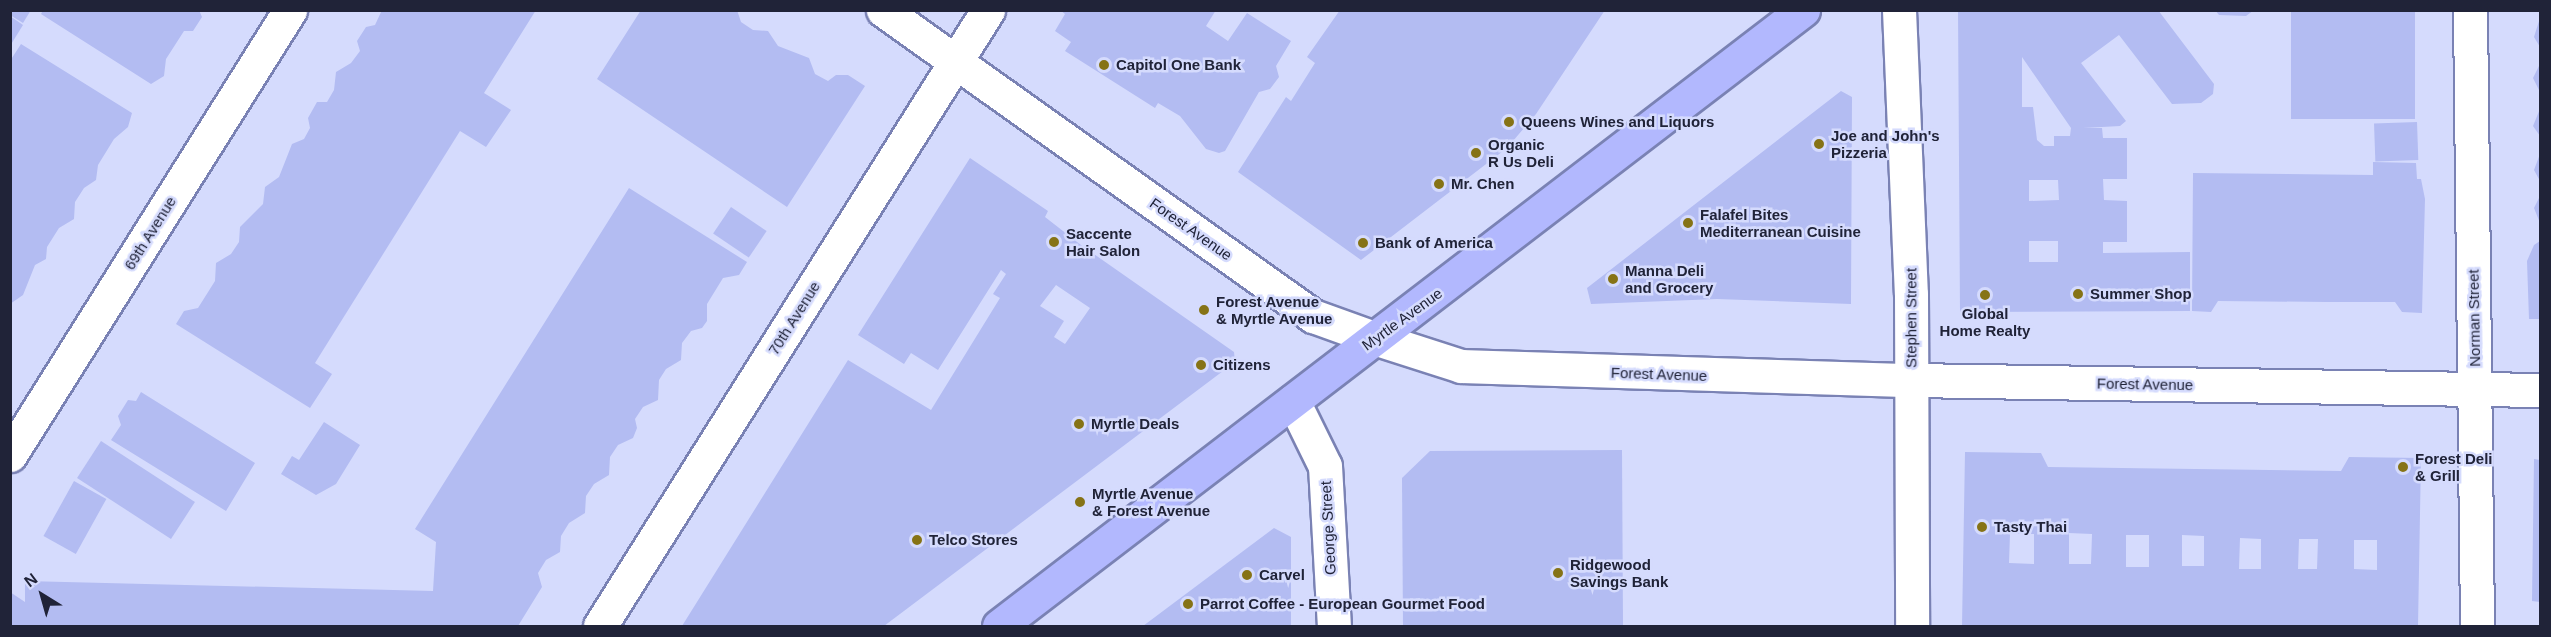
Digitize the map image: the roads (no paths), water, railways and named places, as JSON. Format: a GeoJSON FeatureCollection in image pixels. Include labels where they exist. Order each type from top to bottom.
{"type":"FeatureCollection","features":[{"type":"Feature","properties":{"kind":"main road","name":"Myrtle Avenue"},"geometry":{"type":"LineString","coordinates":[[999,627],[1374,338],[1446,288],[1803,10]]}},
{"type":"Feature","properties":{"kind":"street","name":"69th Avenue"},"geometry":{"type":"LineString","coordinates":[[10,455],[290,10]]}},
{"type":"Feature","properties":{"kind":"street","name":"Forest Avenue"},"geometry":{"type":"LineString","coordinates":[[883,10],[1313,316],[1461,366],[1911,380],[2541,390]]}},
{"type":"Feature","properties":{"kind":"street","name":"70th Avenue"},"geometry":{"type":"LineString","coordinates":[[600,627],[988,10]]}},
{"type":"Feature","properties":{"kind":"street","name":"Stephen Street"},"geometry":{"type":"LineString","coordinates":[[1899,10],[1911,282],[1912,627]]}},
{"type":"Feature","properties":{"kind":"street","name":"Norman Street"},"geometry":{"type":"LineString","coordinates":[[2470,10],[2477,627]]}},
{"type":"Feature","properties":{"kind":"street","name":"George Street"},"geometry":{"type":"LineString","coordinates":[[1293,401],[1325,466],[1334,627]]}},
{"type":"Feature","properties":{"kind":"place","name":"Capitol One Bank"},"geometry":{"type":"Point","coordinates":[1104,65]}},
{"type":"Feature","properties":{"kind":"place","name":"Queens Wines and Liquors"},"geometry":{"type":"Point","coordinates":[1509,122]}},
{"type":"Feature","properties":{"kind":"place","name":"Joe and John's Pizzeria"},"geometry":{"type":"Point","coordinates":[1819,144]}},
{"type":"Feature","properties":{"kind":"place","name":"Organic R Us Deli"},"geometry":{"type":"Point","coordinates":[1476,153]}},
{"type":"Feature","properties":{"kind":"place","name":"Mr. Chen"},"geometry":{"type":"Point","coordinates":[1439,184]}},
{"type":"Feature","properties":{"kind":"place","name":"Falafel Bites Mediterranean Cuisine"},"geometry":{"type":"Point","coordinates":[1688,223]}},
{"type":"Feature","properties":{"kind":"place","name":"Saccente Hair Salon"},"geometry":{"type":"Point","coordinates":[1054,242]}},
{"type":"Feature","properties":{"kind":"place","name":"Bank of America"},"geometry":{"type":"Point","coordinates":[1363,243]}},
{"type":"Feature","properties":{"kind":"place","name":"Manna Deli and Grocery"},"geometry":{"type":"Point","coordinates":[1613,279]}},
{"type":"Feature","properties":{"kind":"place","name":"Summer Shop"},"geometry":{"type":"Point","coordinates":[2078,294]}},
{"type":"Feature","properties":{"kind":"place","name":"Global Home Realty"},"geometry":{"type":"Point","coordinates":[1985,295]}},
{"type":"Feature","properties":{"kind":"place","name":"Forest Avenue & Myrtle Avenue"},"geometry":{"type":"Point","coordinates":[1204,310]}},
{"type":"Feature","properties":{"kind":"place","name":"Citizens"},"geometry":{"type":"Point","coordinates":[1201,365]}},
{"type":"Feature","properties":{"kind":"place","name":"Myrtle Deals"},"geometry":{"type":"Point","coordinates":[1079,424]}},
{"type":"Feature","properties":{"kind":"place","name":"Forest Deli & Grill"},"geometry":{"type":"Point","coordinates":[2403,467]}},
{"type":"Feature","properties":{"kind":"place","name":"Myrtle Avenue & Forest Avenue"},"geometry":{"type":"Point","coordinates":[1080,502]}},
{"type":"Feature","properties":{"kind":"place","name":"Tasty Thai"},"geometry":{"type":"Point","coordinates":[1982,527]}},
{"type":"Feature","properties":{"kind":"place","name":"Telco Stores"},"geometry":{"type":"Point","coordinates":[917,540]}},
{"type":"Feature","properties":{"kind":"place","name":"Ridgewood Savings Bank"},"geometry":{"type":"Point","coordinates":[1558,573]}},
{"type":"Feature","properties":{"kind":"place","name":"Carvel"},"geometry":{"type":"Point","coordinates":[1247,575]}},
{"type":"Feature","properties":{"kind":"place","name":"Parrot Coffee - European Gourmet Food"},"geometry":{"type":"Point","coordinates":[1188,604]}}]}
